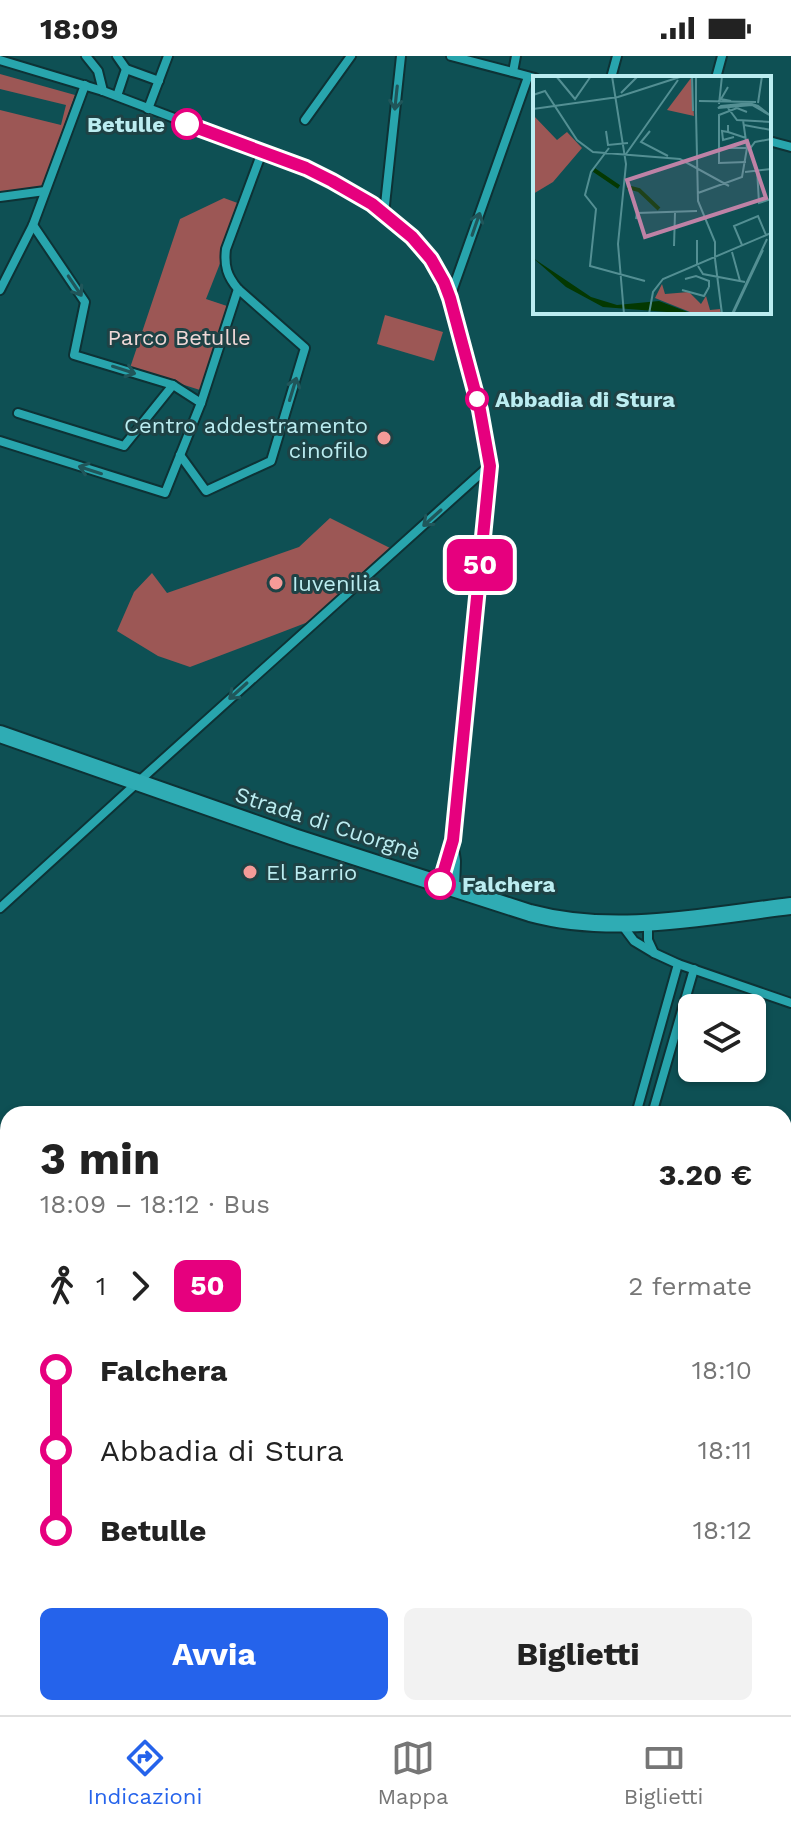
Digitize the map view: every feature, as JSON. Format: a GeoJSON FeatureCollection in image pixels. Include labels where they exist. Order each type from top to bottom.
{"type":"FeatureCollection","features":[{"type":"Feature","properties":{"kind":"main road","name":"Strada di Cuorgnè"},"geometry":{"type":"LineString","coordinates":[[0,734],[294,837],[557,920],[621,924],[791,906]]}},
{"type":"Feature","properties":{"kind":"street"},"geometry":{"type":"LineString","coordinates":[[86,56],[98,71],[103,91]]}},
{"type":"Feature","properties":{"kind":"street"},"geometry":{"type":"LineString","coordinates":[[117,56],[126,69],[159,81]]}},
{"type":"Feature","properties":{"kind":"street"},"geometry":{"type":"LineString","coordinates":[[148,109],[168,56]]}},
{"type":"Feature","properties":{"kind":"street"},"geometry":{"type":"LineString","coordinates":[[305,120],[351,56]]}},
{"type":"Feature","properties":{"kind":"street"},"geometry":{"type":"LineString","coordinates":[[384,214],[401,56]]}},
{"type":"Feature","properties":{"kind":"street"},"geometry":{"type":"LineString","coordinates":[[450,298],[532,78],[451,56]]}},
{"type":"Feature","properties":{"kind":"street"},"geometry":{"type":"LineString","coordinates":[[513,72],[516,56]]}},
{"type":"Feature","properties":{"kind":"street"},"geometry":{"type":"LineString","coordinates":[[612,76],[617,56]]}},
{"type":"Feature","properties":{"kind":"street"},"geometry":{"type":"LineString","coordinates":[[717,76],[722,56]]}},
{"type":"Feature","properties":{"kind":"street"},"geometry":{"type":"LineString","coordinates":[[0,60],[103,91],[306,168],[372,204],[412,237],[431,259],[444,282],[480,410],[490,466],[448,886]]}},
{"type":"Feature","properties":{"kind":"street"},"geometry":{"type":"LineString","coordinates":[[117,96],[126,69]]}},
{"type":"Feature","properties":{"kind":"street"},"geometry":{"type":"LineString","coordinates":[[0,290],[33,225],[85,85]]}},
{"type":"Feature","properties":{"kind":"street"},"geometry":{"type":"LineString","coordinates":[[771,142],[791,147]]}},
{"type":"Feature","properties":{"kind":"street"},"geometry":{"type":"LineString","coordinates":[[180,455],[206,491],[271,461],[305,348],[238,289],[230,279],[225,264],[226,249],[262,152]]}},
{"type":"Feature","properties":{"kind":"street"},"geometry":{"type":"LineString","coordinates":[[0,197],[45,191]]}},
{"type":"Feature","properties":{"kind":"street"},"geometry":{"type":"LineString","coordinates":[[24,194],[38,211]]}},
{"type":"Feature","properties":{"kind":"street"},"geometry":{"type":"LineString","coordinates":[[33,225],[85,302],[74,355],[173,385],[201,403]]}},
{"type":"Feature","properties":{"kind":"street"},"geometry":{"type":"LineString","coordinates":[[0,441],[165,493],[201,403],[238,289]]}},
{"type":"Feature","properties":{"kind":"street"},"geometry":{"type":"LineString","coordinates":[[18,413],[124,446],[173,385]]}},
{"type":"Feature","properties":{"kind":"street"},"geometry":{"type":"LineString","coordinates":[[0,908],[490,466]]}},
{"type":"Feature","properties":{"kind":"street"},"geometry":{"type":"LineString","coordinates":[[448,886],[456,861],[453,840]]}},
{"type":"Feature","properties":{"kind":"street"},"geometry":{"type":"LineString","coordinates":[[648,922],[648,940],[654,953]]}},
{"type":"Feature","properties":{"kind":"street"},"geometry":{"type":"LineString","coordinates":[[621,924],[634,941],[654,953],[791,1003]]}},
{"type":"Feature","properties":{"kind":"street"},"geometry":{"type":"LineString","coordinates":[[638,1106],[678,964]]}},
{"type":"Feature","properties":{"kind":"street"},"geometry":{"type":"LineString","coordinates":[[654,1106],[694,969]]}},
{"type":"Feature","properties":{"kind":"green space"},"geometry":{"type":"Polygon","coordinates":[[[0,74],[75,95],[42,188],[0,193],[0,110],[61,125],[66,105],[0,89],[0,74]]]}},
{"type":"Feature","properties":{"kind":"green space","name":"Parco Betulle"},"geometry":{"type":"Polygon","coordinates":[[[224,198],[243,205],[206,299],[227,306],[200,390],[130,368],[180,219],[224,198]]]}},
{"type":"Feature","properties":{"kind":"green space"},"geometry":{"type":"Polygon","coordinates":[[[385,315],[443,332],[434,361],[377,344],[385,315]]]}},
{"type":"Feature","properties":{"kind":"green space","name":"Iuvenilia"},"geometry":{"type":"Polygon","coordinates":[[[330,518],[390,548],[324,616],[190,667],[158,656],[117,631],[134,592],[152,573],[167,593],[299,547],[330,518]]]}},
{"type":"Feature","properties":{"kind":"bus line","name":"50"},"geometry":{"type":"LineString","coordinates":[[187,124],[306,168],[372,204],[412,237],[431,259],[450,298],[480,410],[490,466],[453,840],[440,884]]}},
{"type":"Feature","properties":{"kind":"place","name":"Betulle"},"geometry":{"type":"Point","coordinates":[187,124]}},
{"type":"Feature","properties":{"kind":"place","name":"Abbadia di Stura"},"geometry":{"type":"Point","coordinates":[477,399]}},
{"type":"Feature","properties":{"kind":"place","name":"Centro addestramento cinofilo"},"geometry":{"type":"Point","coordinates":[384,438]}},
{"type":"Feature","properties":{"kind":"place","name":"Iuvenilia"},"geometry":{"type":"Point","coordinates":[276,583]}},
{"type":"Feature","properties":{"kind":"place","name":"El Barrio"},"geometry":{"type":"Point","coordinates":[250,872]}},
{"type":"Feature","properties":{"kind":"place","name":"Falchera"},"geometry":{"type":"Point","coordinates":[440,884]}}]}
